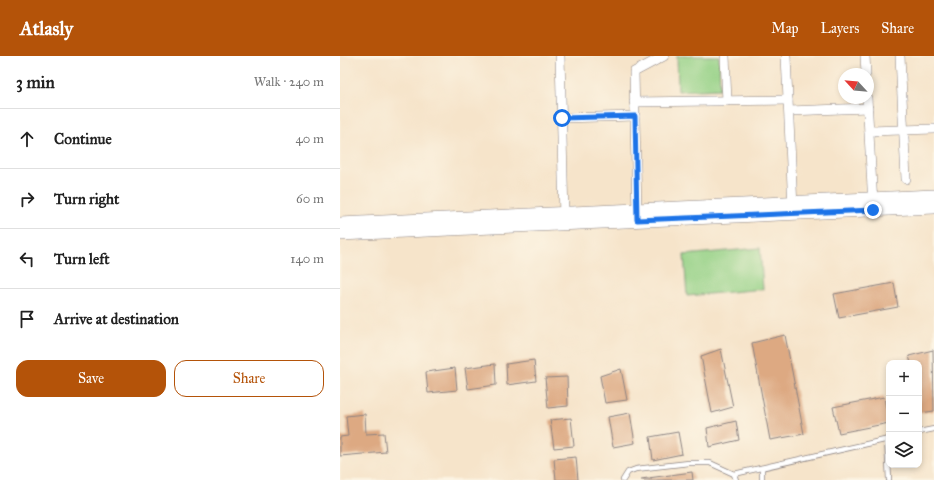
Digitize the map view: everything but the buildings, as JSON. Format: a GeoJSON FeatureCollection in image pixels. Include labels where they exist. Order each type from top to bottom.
{"type":"FeatureCollection","features":[{"type":"Feature","properties":{"kind":"main road"},"geometry":{"type":"LineString","coordinates":[[873,205],[934,196]]}},
{"type":"Feature","properties":{"kind":"main road"},"geometry":{"type":"LineString","coordinates":[[340,224],[564,218],[873,205],[934,207]]}},
{"type":"Feature","properties":{"kind":"main road"},"geometry":{"type":"LineString","coordinates":[[340,234],[564,218]]}},
{"type":"Feature","properties":{"kind":"street"},"geometry":{"type":"LineString","coordinates":[[560,56],[564,218]]}},
{"type":"Feature","properties":{"kind":"street"},"geometry":{"type":"LineString","coordinates":[[637,215],[634,72],[664,56]]}},
{"type":"Feature","properties":{"kind":"street"},"geometry":{"type":"LineString","coordinates":[[725,56],[726,101]]}},
{"type":"Feature","properties":{"kind":"street"},"geometry":{"type":"LineString","coordinates":[[786,56],[793,208]]}},
{"type":"Feature","properties":{"kind":"street"},"geometry":{"type":"LineString","coordinates":[[865,56],[866,68]]}},
{"type":"Feature","properties":{"kind":"street"},"geometry":{"type":"LineString","coordinates":[[900,56],[906,179]]}},
{"type":"Feature","properties":{"kind":"street"},"geometry":{"type":"LineString","coordinates":[[634,102],[788,100]]}},
{"type":"Feature","properties":{"kind":"street"},"geometry":{"type":"LineString","coordinates":[[868,104],[873,205]]}},
{"type":"Feature","properties":{"kind":"street"},"geometry":{"type":"LineString","coordinates":[[788,111],[868,108]]}},
{"type":"Feature","properties":{"kind":"street"},"geometry":{"type":"LineString","coordinates":[[562,118],[635,116]]}},
{"type":"Feature","properties":{"kind":"street"},"geometry":{"type":"LineString","coordinates":[[869,131],[934,129]]}},
{"type":"Feature","properties":{"kind":"lane"},"geometry":{"type":"LineString","coordinates":[[922,431],[934,429]]}},
{"type":"Feature","properties":{"kind":"lane"},"geometry":{"type":"LineString","coordinates":[[623,480],[628,472],[636,469],[689,463],[710,463],[734,474],[886,439]]}},
{"type":"Feature","properties":{"kind":"lane"},"geometry":{"type":"LineString","coordinates":[[762,468],[762,480]]}},
{"type":"Feature","properties":{"kind":"lane"},"geometry":{"type":"LineString","coordinates":[[889,468],[889,480]]}},
{"type":"Feature","properties":{"kind":"lane"},"geometry":{"type":"LineString","coordinates":[[734,474],[736,480]]}},
{"type":"Feature","properties":{"kind":"green space"},"geometry":{"type":"Polygon","coordinates":[[[677,56],[719,56],[720,89],[678,91],[677,56]]]}},
{"type":"Feature","properties":{"kind":"green space"},"geometry":{"type":"Polygon","coordinates":[[[760,248],[763,289],[687,296],[684,255],[760,248]]]}},
{"type":"Feature","properties":{"kind":"route"},"geometry":{"type":"LineString","coordinates":[[562,118],[635,116],[637,220],[873,210]]}}]}
